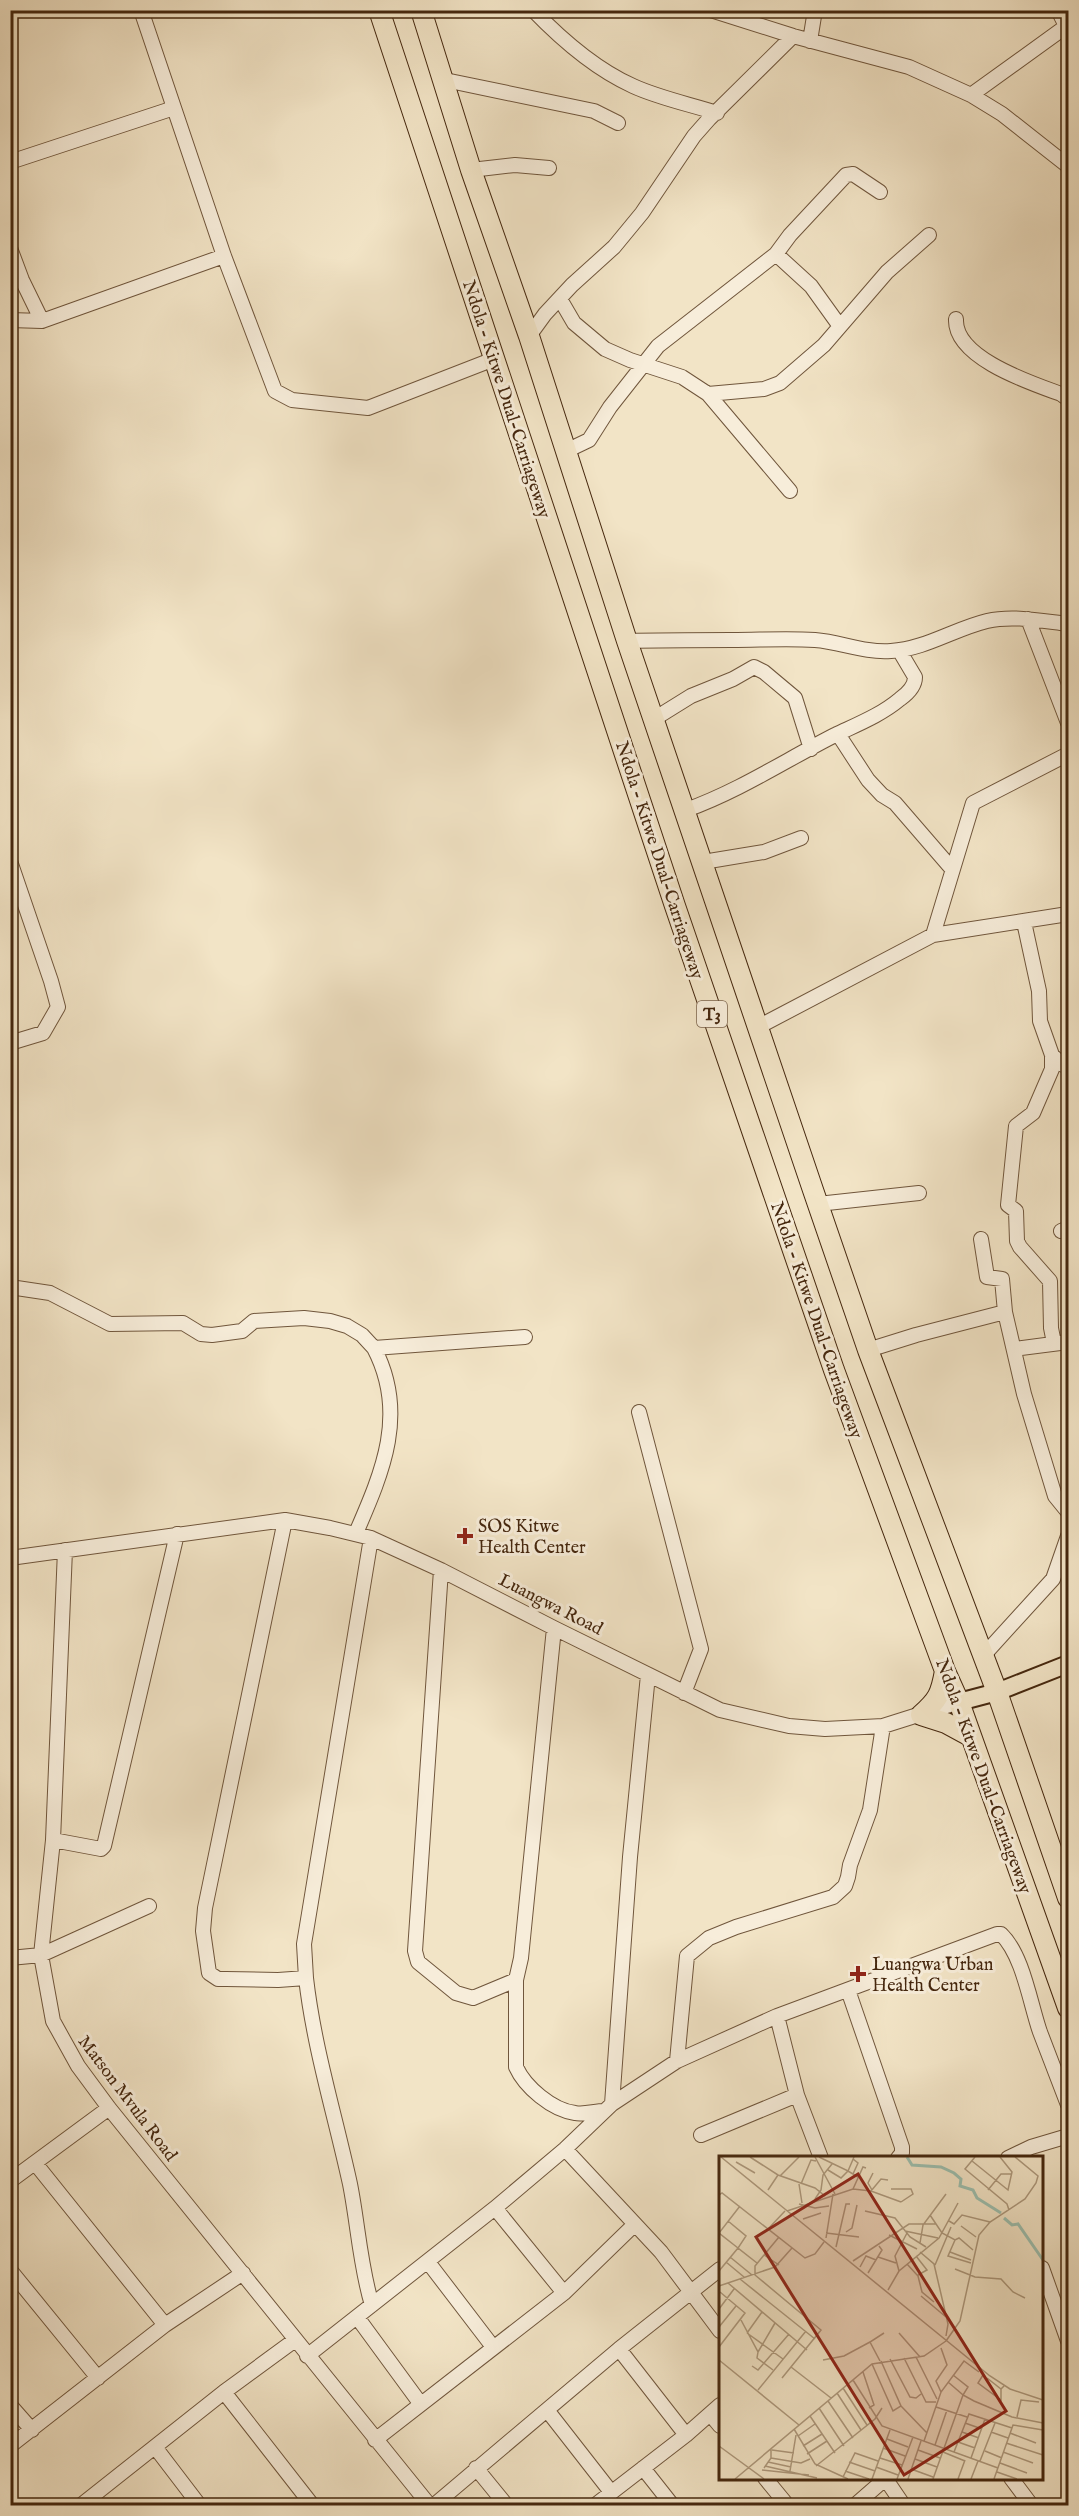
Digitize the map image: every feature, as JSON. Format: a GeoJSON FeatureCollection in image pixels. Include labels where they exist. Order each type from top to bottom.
{"type":"FeatureCollection","features":[{"type":"Feature","properties":{"kind":"highway","name":"Ndola - Kitwe Dual-Carriageway"},"geometry":{"type":"LineString","coordinates":[[379,10],[678,917],[810,1302],[945,1671],[959,1702],[969,1736],[1068,2008]]}},
{"type":"Feature","properties":{"kind":"highway","name":"T3"},"geometry":{"type":"LineString","coordinates":[[421,10],[445,80],[471,170],[529,336],[627,641],[868,1350],[997,1692],[1068,1898]]}},
{"type":"Feature","properties":{"kind":"highway"},"geometry":{"type":"LineString","coordinates":[[921,1715],[936,1702],[942,1689],[945,1671]]}},
{"type":"Feature","properties":{"kind":"highway"},"geometry":{"type":"LineString","coordinates":[[921,1715],[946,1722],[969,1736]]}},
{"type":"Feature","properties":{"kind":"main road","name":"Luangwa Road"},"geometry":{"type":"LineString","coordinates":[[959,1702],[997,1692],[1068,1664]]}},
{"type":"Feature","properties":{"kind":"street"},"geometry":{"type":"LineString","coordinates":[[141,10],[224,256],[275,391],[292,400],[368,408],[494,359]]}},
{"type":"Feature","properties":{"kind":"street"},"geometry":{"type":"LineString","coordinates":[[533,10],[565,40],[613,76],[654,94],[717,113]]}},
{"type":"Feature","properties":{"kind":"street"},"geometry":{"type":"LineString","coordinates":[[711,10],[729,13],[793,36],[909,68],[971,95],[1002,114],[1068,166]]}},
{"type":"Feature","properties":{"kind":"street"},"geometry":{"type":"LineString","coordinates":[[810,41],[815,10]]}},
{"type":"Feature","properties":{"kind":"street"},"geometry":{"type":"LineString","coordinates":[[971,95],[1067,26],[1058,10]]}},
{"type":"Feature","properties":{"kind":"street"},"geometry":{"type":"LineString","coordinates":[[529,336],[560,299],[614,247],[642,213],[694,136],[793,36]]}},
{"type":"Feature","properties":{"kind":"street"},"geometry":{"type":"LineString","coordinates":[[445,80],[594,111],[618,123]]}},
{"type":"Feature","properties":{"kind":"street"},"geometry":{"type":"LineString","coordinates":[[10,162],[174,108]]}},
{"type":"Feature","properties":{"kind":"street"},"geometry":{"type":"LineString","coordinates":[[471,170],[515,165],[549,168]]}},
{"type":"Feature","properties":{"kind":"street"},"geometry":{"type":"LineString","coordinates":[[566,451],[589,440],[610,407],[658,346],[776,254],[846,175],[853,174],[880,192]]}},
{"type":"Feature","properties":{"kind":"street"},"geometry":{"type":"LineString","coordinates":[[708,394],[775,386],[824,345],[887,272],[929,235]]}},
{"type":"Feature","properties":{"kind":"street"},"geometry":{"type":"LineString","coordinates":[[10,248],[22,280],[42,321]]}},
{"type":"Feature","properties":{"kind":"street"},"geometry":{"type":"LineString","coordinates":[[776,254],[811,286],[839,325]]}},
{"type":"Feature","properties":{"kind":"street"},"geometry":{"type":"LineString","coordinates":[[10,320],[42,321],[224,256]]}},
{"type":"Feature","properties":{"kind":"street"},"geometry":{"type":"LineString","coordinates":[[560,299],[574,323],[605,349],[682,377],[708,394],[790,491]]}},
{"type":"Feature","properties":{"kind":"street"},"geometry":{"type":"LineString","coordinates":[[956,319],[963,343],[969,349],[1003,370],[1066,392]]}},
{"type":"Feature","properties":{"kind":"street"},"geometry":{"type":"LineString","coordinates":[[627,641],[818,640],[865,651],[899,650],[913,648],[999,619],[1028,619],[1068,624]]}},
{"type":"Feature","properties":{"kind":"street"},"geometry":{"type":"LineString","coordinates":[[1028,619],[1068,723]]}},
{"type":"Feature","properties":{"kind":"street"},"geometry":{"type":"LineString","coordinates":[[686,810],[728,793],[879,714],[901,699],[915,682],[913,671],[899,650]]}},
{"type":"Feature","properties":{"kind":"street"},"geometry":{"type":"LineString","coordinates":[[654,719],[691,696],[733,679],[754,667],[764,672],[795,698],[811,748]]}},
{"type":"Feature","properties":{"kind":"street"},"geometry":{"type":"LineString","coordinates":[[837,734],[868,780],[882,795],[895,803],[952,869]]}},
{"type":"Feature","properties":{"kind":"street"},"geometry":{"type":"LineString","coordinates":[[933,935],[973,803],[1068,754]]}},
{"type":"Feature","properties":{"kind":"street"},"geometry":{"type":"LineString","coordinates":[[703,862],[764,852],[801,838]]}},
{"type":"Feature","properties":{"kind":"street"},"geometry":{"type":"LineString","coordinates":[[10,861],[58,1007],[43,1033],[10,1043]]}},
{"type":"Feature","properties":{"kind":"street"},"geometry":{"type":"LineString","coordinates":[[758,1027],[933,935],[1068,914]]}},
{"type":"Feature","properties":{"kind":"street"},"geometry":{"type":"LineString","coordinates":[[1014,1348],[1061,1343],[1051,1328],[1050,1281],[1020,1247],[1017,1241],[1016,1211],[1008,1205],[1016,1126],[1033,1113],[1052,1069],[1052,1055],[1040,1021],[1039,991],[1024,922]]}},
{"type":"Feature","properties":{"kind":"street"},"geometry":{"type":"LineString","coordinates":[[1052,1055],[1068,1067]]}},
{"type":"Feature","properties":{"kind":"street"},"geometry":{"type":"LineString","coordinates":[[818,1204],[919,1193]]}},
{"type":"Feature","properties":{"kind":"street"},"geometry":{"type":"LineString","coordinates":[[981,1239],[987,1277],[1002,1279],[1005,1312],[1024,1394],[1055,1496],[1068,1512]]}},
{"type":"Feature","properties":{"kind":"street"},"geometry":{"type":"LineString","coordinates":[[10,1287],[50,1293],[110,1324],[183,1323],[201,1334],[213,1335],[242,1330],[254,1321],[304,1318],[330,1321],[347,1326],[362,1335],[374,1348],[382,1363],[392,1409],[391,1434],[376,1488],[356,1533]]}},
{"type":"Feature","properties":{"kind":"street"},"geometry":{"type":"LineString","coordinates":[[868,1350],[1005,1312]]}},
{"type":"Feature","properties":{"kind":"street"},"geometry":{"type":"LineString","coordinates":[[374,1348],[525,1337]]}},
{"type":"Feature","properties":{"kind":"street"},"geometry":{"type":"LineString","coordinates":[[639,1412],[700,1649],[684,1693]]}},
{"type":"Feature","properties":{"kind":"street"},"geometry":{"type":"LineString","coordinates":[[285,1521],[211,1874],[203,1931],[209,1972],[218,1979],[306,1978]]}},
{"type":"Feature","properties":{"kind":"street","name":"Luangwa Road"},"geometry":{"type":"LineString","coordinates":[[10,1558],[285,1521],[356,1533],[370,1538],[441,1570],[720,1710],[789,1726],[825,1729],[883,1726],[959,1702]]}},
{"type":"Feature","properties":{"kind":"street"},"geometry":{"type":"LineString","coordinates":[[53,1840],[101,1849],[104,1846],[177,1534]]}},
{"type":"Feature","properties":{"kind":"street"},"geometry":{"type":"LineString","coordinates":[[982,1657],[1053,1579],[1068,1536]]}},
{"type":"Feature","properties":{"kind":"street"},"geometry":{"type":"LineString","coordinates":[[370,1538],[304,1944],[310,2014],[351,2191],[366,2285],[372,2306]]}},
{"type":"Feature","properties":{"kind":"street","name":"Matson Mvula Road"},"geometry":{"type":"LineString","coordinates":[[65,1550],[53,1840],[41,1955],[53,2021],[78,2066],[109,2108],[375,2440],[431,2505]]}},
{"type":"Feature","properties":{"kind":"street"},"geometry":{"type":"LineString","coordinates":[[441,1570],[415,1951],[418,1962],[456,1993],[473,1998],[516,1980]]}},
{"type":"Feature","properties":{"kind":"street"},"geometry":{"type":"LineString","coordinates":[[554,1628],[521,1959],[516,1980],[516,2067],[520,2077],[548,2101],[563,2109],[576,2114],[608,2107]]}},
{"type":"Feature","properties":{"kind":"street"},"geometry":{"type":"LineString","coordinates":[[608,2107],[648,1675]]}},
{"type":"Feature","properties":{"kind":"street"},"geometry":{"type":"LineString","coordinates":[[677,2061],[687,1956],[709,1938],[736,1927],[833,1898],[844,1886],[870,1810],[883,1726]]}},
{"type":"Feature","properties":{"kind":"street"},"geometry":{"type":"LineString","coordinates":[[10,1958],[41,1955],[149,1906]]}},
{"type":"Feature","properties":{"kind":"street"},"geometry":{"type":"LineString","coordinates":[[307,2356],[495,2208],[565,2149],[608,2107],[677,2061],[777,2016],[1001,1934],[1010,1945],[1019,1967],[1040,2032],[1068,2105]]}},
{"type":"Feature","properties":{"kind":"street"},"geometry":{"type":"LineString","coordinates":[[848,1990],[902,2147],[902,2153],[899,2156]]}},
{"type":"Feature","properties":{"kind":"street"},"geometry":{"type":"LineString","coordinates":[[777,2016],[797,2095],[821,2156]]}},
{"type":"Feature","properties":{"kind":"street"},"geometry":{"type":"LineString","coordinates":[[701,2135],[797,2095]]}},
{"type":"Feature","properties":{"kind":"street"},"geometry":{"type":"LineString","coordinates":[[10,2181],[109,2108]]}},
{"type":"Feature","properties":{"kind":"street"},"geometry":{"type":"LineString","coordinates":[[1011,2156],[1068,2136]]}},
{"type":"Feature","properties":{"kind":"street"},"geometry":{"type":"LineString","coordinates":[[565,2149],[661,2252],[719,2330]]}},
{"type":"Feature","properties":{"kind":"street"},"geometry":{"type":"LineString","coordinates":[[35,2163],[165,2325]]}},
{"type":"Feature","properties":{"kind":"street"},"geometry":{"type":"LineString","coordinates":[[495,2208],[564,2293]]}},
{"type":"Feature","properties":{"kind":"street"},"geometry":{"type":"LineString","coordinates":[[375,2440],[564,2293],[634,2225]]}},
{"type":"Feature","properties":{"kind":"street"},"geometry":{"type":"LineString","coordinates":[[428,2262],[493,2347]]}},
{"type":"Feature","properties":{"kind":"street"},"geometry":{"type":"LineString","coordinates":[[10,2270],[98,2378]]}},
{"type":"Feature","properties":{"kind":"street"},"geometry":{"type":"LineString","coordinates":[[431,2505],[619,2349],[719,2270]]}},
{"type":"Feature","properties":{"kind":"street"},"geometry":{"type":"LineString","coordinates":[[1043,2273],[1068,2341]]}},
{"type":"Feature","properties":{"kind":"street"},"geometry":{"type":"LineString","coordinates":[[10,2446],[165,2325],[243,2274]]}},
{"type":"Feature","properties":{"kind":"street"},"geometry":{"type":"LineString","coordinates":[[357,2317],[420,2403]]}},
{"type":"Feature","properties":{"kind":"street"},"geometry":{"type":"LineString","coordinates":[[82,2505],[224,2392],[295,2340]]}},
{"type":"Feature","properties":{"kind":"street"},"geometry":{"type":"LineString","coordinates":[[619,2349],[686,2435]]}},
{"type":"Feature","properties":{"kind":"street"},"geometry":{"type":"LineString","coordinates":[[224,2392],[313,2505]]}},
{"type":"Feature","properties":{"kind":"street"},"geometry":{"type":"LineString","coordinates":[[10,2405],[32,2430]]}},
{"type":"Feature","properties":{"kind":"street"},"geometry":{"type":"LineString","coordinates":[[547,2410],[611,2492]]}},
{"type":"Feature","properties":{"kind":"street"},"geometry":{"type":"LineString","coordinates":[[594,2505],[715,2410]]}},
{"type":"Feature","properties":{"kind":"street"},"geometry":{"type":"LineString","coordinates":[[155,2447],[200,2505]]}},
{"type":"Feature","properties":{"kind":"street"},"geometry":{"type":"LineString","coordinates":[[477,2468],[507,2505]]}},
{"type":"Feature","properties":{"kind":"street"},"geometry":{"type":"LineString","coordinates":[[643,2468],[673,2505]]}},
{"type":"Feature","properties":{"kind":"street"},"geometry":{"type":"LineString","coordinates":[[767,2480],[788,2505]]}},
{"type":"Feature","properties":{"kind":"street"},"geometry":{"type":"LineString","coordinates":[[854,2505],[884,2480]]}},
{"type":"Feature","properties":{"kind":"street"},"geometry":{"type":"LineString","coordinates":[[886,2480],[904,2505]]}},
{"type":"Feature","properties":{"kind":"street"},"geometry":{"type":"LineString","coordinates":[[1013,2480],[1032,2505]]}},
{"type":"Feature","properties":{"kind":"place","name":"SOS Kitwe Health Center"},"geometry":{"type":"Point","coordinates":[465,1536]}},
{"type":"Feature","properties":{"kind":"place","name":"Luangwa Urban Health Center"},"geometry":{"type":"Point","coordinates":[858,1974]}}]}
